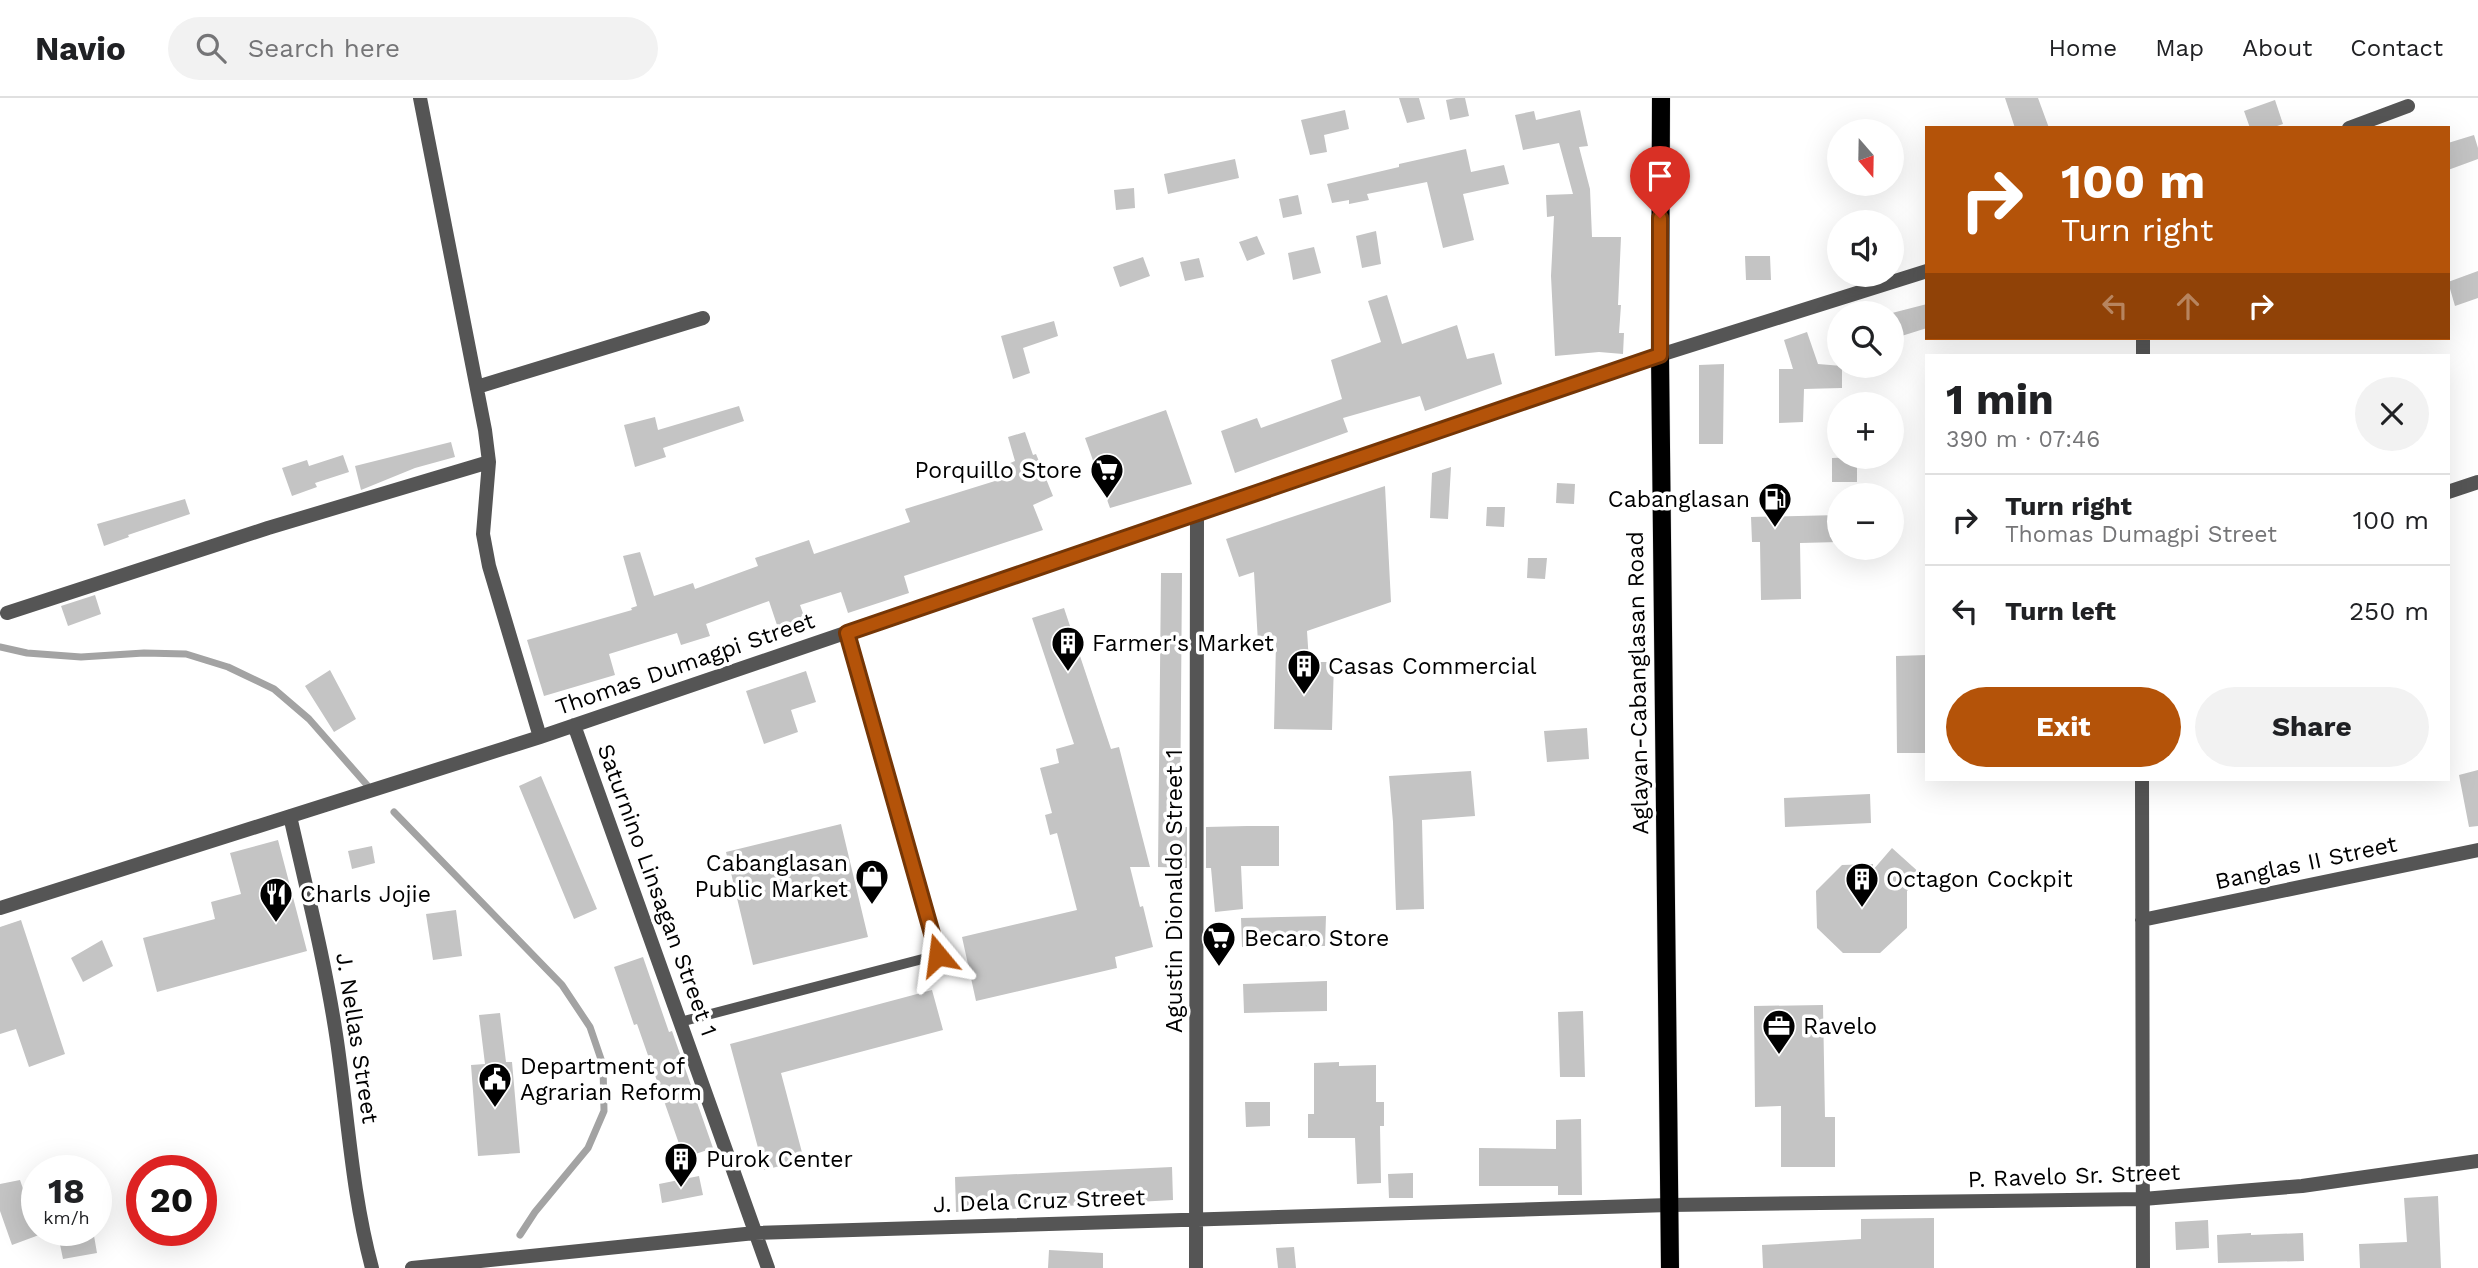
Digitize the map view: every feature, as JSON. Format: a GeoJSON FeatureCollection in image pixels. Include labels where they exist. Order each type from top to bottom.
{"type":"FeatureCollection","features":[{"type":"Feature","properties":{"kind":"main road","name":"Aglayan-Cabanglasan Road"},"geometry":{"type":"LineString","coordinates":[[1661,98],[1660,355],[1670,1268]]}},
{"type":"Feature","properties":{"kind":"street"},"geometry":{"type":"LineString","coordinates":[[420,98],[477,387],[489,462],[483,534],[489,566],[540,737]]}},
{"type":"Feature","properties":{"kind":"street"},"geometry":{"type":"LineString","coordinates":[[2353,126],[2408,106]]}},
{"type":"Feature","properties":{"kind":"street","name":"Thomas Dumagpi Street"},"geometry":{"type":"LineString","coordinates":[[0,908],[540,737],[1660,355],[1925,272]]}},
{"type":"Feature","properties":{"kind":"street"},"geometry":{"type":"LineString","coordinates":[[477,387],[703,318]]}},
{"type":"Feature","properties":{"kind":"street"},"geometry":{"type":"LineString","coordinates":[[7,613],[268,528],[489,462]]}},
{"type":"Feature","properties":{"kind":"street"},"geometry":{"type":"LineString","coordinates":[[2450,491],[2478,482]]}},
{"type":"Feature","properties":{"kind":"street","name":"Agustin Dionaldo Street 1"},"geometry":{"type":"LineString","coordinates":[[1196,1268],[1197,513]]}},
{"type":"Feature","properties":{"kind":"street","name":"Saturnino Linsagan Street 1"},"geometry":{"type":"LineString","coordinates":[[574,725],[768,1268]]}},
{"type":"Feature","properties":{"kind":"street"},"geometry":{"type":"LineString","coordinates":[[2143,781],[2143,1268]]}},
{"type":"Feature","properties":{"kind":"street","name":"J. Nellas Street"},"geometry":{"type":"LineString","coordinates":[[290,817],[327,983],[358,1201],[372,1268]]}},
{"type":"Feature","properties":{"kind":"street","name":"Banglas II Street"},"geometry":{"type":"LineString","coordinates":[[2142,920],[2478,850]]}},
{"type":"Feature","properties":{"kind":"street","name":"P. Ravelo Sr. Street"},"geometry":{"type":"LineString","coordinates":[[1669,1205],[2143,1199],[2302,1186],[2478,1161]]}},
{"type":"Feature","properties":{"kind":"street","name":"J. Dela Cruz Street"},"geometry":{"type":"LineString","coordinates":[[412,1268],[755,1233],[1669,1205]]}},
{"type":"Feature","properties":{"kind":"lane"},"geometry":{"type":"LineString","coordinates":[[680,1022],[938,955],[847,633]]}},
{"type":"Feature","properties":{"kind":"building"},"geometry":{"type":"Polygon","coordinates":[[[1399,98],[1419,98],[1425,119],[1407,123],[1399,98]]]}},
{"type":"Feature","properties":{"kind":"building"},"geometry":{"type":"Polygon","coordinates":[[[1465,98],[1469,116],[1450,120],[1446,100],[1465,98]]]}},
{"type":"Feature","properties":{"kind":"building"},"geometry":{"type":"Polygon","coordinates":[[[2005,98],[2038,98],[2048,126],[2014,126],[2005,98]]]}},
{"type":"Feature","properties":{"kind":"building"},"geometry":{"type":"Polygon","coordinates":[[[2275,100],[2283,124],[2249,126],[2244,111],[2275,100]]]}},
{"type":"Feature","properties":{"kind":"building"},"geometry":{"type":"Polygon","coordinates":[[[1345,110],[1349,129],[1324,135],[1327,152],[1310,155],[1301,120],[1345,110]]]}},
{"type":"Feature","properties":{"kind":"building"},"geometry":{"type":"Polygon","coordinates":[[[1580,110],[1588,146],[1579,147],[1590,189],[1592,237],[1621,237],[1618,305],[1621,305],[1619,333],[1624,333],[1623,354],[1599,352],[1555,356],[1551,276],[1554,216],[1547,217],[1546,195],[1573,194],[1559,143],[1523,150],[1515,115],[1534,111],[1536,120],[1580,110]]]}},
{"type":"Feature","properties":{"kind":"building"},"geometry":{"type":"Polygon","coordinates":[[[2474,135],[2478,159],[2450,169],[2450,142],[2474,135]]]}},
{"type":"Feature","properties":{"kind":"building"},"geometry":{"type":"Polygon","coordinates":[[[1466,149],[1471,172],[1504,165],[1509,184],[1463,194],[1474,240],[1443,248],[1427,182],[1367,194],[1369,200],[1349,204],[1349,200],[1332,203],[1327,184],[1466,149]]]}},
{"type":"Feature","properties":{"kind":"building"},"geometry":{"type":"Polygon","coordinates":[[[1235,159],[1239,178],[1168,194],[1164,174],[1235,159]]]}},
{"type":"Feature","properties":{"kind":"building"},"geometry":{"type":"Polygon","coordinates":[[[1134,188],[1135,208],[1116,210],[1114,190],[1134,188]]]}},
{"type":"Feature","properties":{"kind":"building"},"geometry":{"type":"Polygon","coordinates":[[[1298,195],[1302,214],[1283,218],[1279,199],[1298,195]]]}},
{"type":"Feature","properties":{"kind":"building"},"geometry":{"type":"Polygon","coordinates":[[[1376,231],[1381,264],[1362,268],[1356,236],[1376,231]]]}},
{"type":"Feature","properties":{"kind":"building"},"geometry":{"type":"Polygon","coordinates":[[[1257,236],[1265,254],[1247,261],[1239,242],[1257,236]]]}},
{"type":"Feature","properties":{"kind":"building"},"geometry":{"type":"Polygon","coordinates":[[[1314,247],[1321,273],[1293,280],[1288,253],[1314,247]]]}},
{"type":"Feature","properties":{"kind":"building"},"geometry":{"type":"Polygon","coordinates":[[[1745,256],[1770,256],[1771,280],[1746,280],[1745,256]]]}},
{"type":"Feature","properties":{"kind":"building"},"geometry":{"type":"Polygon","coordinates":[[[1143,257],[1150,276],[1120,287],[1113,267],[1143,257]]]}},
{"type":"Feature","properties":{"kind":"building"},"geometry":{"type":"Polygon","coordinates":[[[1199,258],[1204,277],[1185,281],[1180,262],[1199,258]]]}},
{"type":"Feature","properties":{"kind":"building"},"geometry":{"type":"Polygon","coordinates":[[[2478,271],[2478,298],[2455,306],[2450,281],[2478,271]]]}},
{"type":"Feature","properties":{"kind":"building"},"geometry":{"type":"Polygon","coordinates":[[[1387,295],[1402,344],[1457,325],[1467,359],[1494,353],[1502,384],[1425,411],[1420,396],[1343,418],[1348,432],[1235,473],[1221,431],[1257,418],[1261,428],[1342,399],[1331,360],[1381,342],[1368,301],[1387,295]]]}},
{"type":"Feature","properties":{"kind":"building"},"geometry":{"type":"Polygon","coordinates":[[[1925,305],[1925,329],[1904,335],[1904,310],[1925,305]]]}},
{"type":"Feature","properties":{"kind":"building"},"geometry":{"type":"Polygon","coordinates":[[[1054,321],[1058,336],[1023,348],[1030,373],[1013,379],[1001,336],[1054,321]]]}},
{"type":"Feature","properties":{"kind":"building"},"geometry":{"type":"Polygon","coordinates":[[[1807,332],[1818,364],[1827,365],[1827,378],[1842,378],[1842,388],[1804,389],[1803,422],[1779,423],[1779,369],[1793,369],[1784,340],[1807,332]]]}},
{"type":"Feature","properties":{"kind":"building"},"geometry":{"type":"Polygon","coordinates":[[[1724,364],[1723,444],[1699,444],[1699,365],[1724,364]]]}},
{"type":"Feature","properties":{"kind":"building"},"geometry":{"type":"Polygon","coordinates":[[[739,406],[744,421],[663,448],[666,457],[635,467],[624,425],[655,417],[658,430],[739,406]]]}},
{"type":"Feature","properties":{"kind":"building"},"geometry":{"type":"Polygon","coordinates":[[[1166,410],[1192,484],[1110,508],[1085,438],[1166,410]]]}},
{"type":"Feature","properties":{"kind":"building"},"geometry":{"type":"Polygon","coordinates":[[[1025,432],[1053,496],[1033,505],[1043,530],[904,576],[909,593],[848,613],[841,592],[800,605],[805,619],[778,628],[769,601],[706,624],[710,636],[681,645],[677,633],[609,654],[615,675],[544,696],[527,640],[632,610],[631,608],[637,606],[623,556],[640,552],[654,596],[693,583],[695,589],[758,566],[755,558],[809,540],[814,554],[910,522],[905,509],[995,481],[991,471],[1015,461],[1008,437],[1025,432]]]}},
{"type":"Feature","properties":{"kind":"building"},"geometry":{"type":"Polygon","coordinates":[[[451,442],[455,457],[415,468],[361,490],[355,466],[451,442]]]}},
{"type":"Feature","properties":{"kind":"building"},"geometry":{"type":"Polygon","coordinates":[[[343,455],[349,472],[315,483],[317,487],[292,496],[282,468],[307,460],[309,466],[343,455]]]}},
{"type":"Feature","properties":{"kind":"building"},"geometry":{"type":"Polygon","coordinates":[[[1451,467],[1448,519],[1430,518],[1432,473],[1451,467]]]}},
{"type":"Feature","properties":{"kind":"building"},"geometry":{"type":"Polygon","coordinates":[[[1832,469],[1857,469],[1857,482],[1832,482],[1832,469]]]}},
{"type":"Feature","properties":{"kind":"building"},"geometry":{"type":"Polygon","coordinates":[[[1557,483],[1575,484],[1574,504],[1556,503],[1557,483]]]}},
{"type":"Feature","properties":{"kind":"building"},"geometry":{"type":"Polygon","coordinates":[[[1385,486],[1391,602],[1307,631],[1309,662],[1334,662],[1332,730],[1274,729],[1276,643],[1258,643],[1254,572],[1239,577],[1226,539],[1385,486]]]}},
{"type":"Feature","properties":{"kind":"building"},"geometry":{"type":"Polygon","coordinates":[[[185,499],[190,514],[104,546],[97,524],[185,499]]]}},
{"type":"Feature","properties":{"kind":"building"},"geometry":{"type":"Polygon","coordinates":[[[1487,507],[1505,507],[1504,527],[1486,526],[1487,507]]]}},
{"type":"Feature","properties":{"kind":"building"},"geometry":{"type":"Polygon","coordinates":[[[1827,515],[1827,542],[1800,543],[1801,599],[1761,600],[1760,542],[1752,542],[1751,517],[1827,515]]]}},
{"type":"Feature","properties":{"kind":"building"},"geometry":{"type":"Polygon","coordinates":[[[1528,558],[1547,558],[1545,579],[1527,578],[1528,558]]]}},
{"type":"Feature","properties":{"kind":"building"},"geometry":{"type":"Polygon","coordinates":[[[1161,573],[1182,573],[1180,827],[1187,827],[1187,868],[1158,867],[1161,573]]]}},
{"type":"Feature","properties":{"kind":"building"},"geometry":{"type":"Polygon","coordinates":[[[95,595],[101,614],[68,626],[61,606],[95,595]]]}},
{"type":"Feature","properties":{"kind":"building"},"geometry":{"type":"Polygon","coordinates":[[[1064,608],[1111,749],[1119,747],[1150,867],[1130,867],[1153,947],[1115,957],[1117,968],[976,1001],[962,937],[1077,910],[1057,833],[1050,835],[1045,815],[1052,813],[1040,768],[1059,763],[1056,749],[1074,744],[1032,618],[1064,608]]]}},
{"type":"Feature","properties":{"kind":"building"},"geometry":{"type":"Polygon","coordinates":[[[1925,655],[1925,753],[1897,753],[1896,656],[1925,655]]]}},
{"type":"Feature","properties":{"kind":"building"},"geometry":{"type":"Polygon","coordinates":[[[330,670],[356,719],[334,732],[305,686],[330,670]]]}},
{"type":"Feature","properties":{"kind":"building"},"geometry":{"type":"Polygon","coordinates":[[[806,671],[816,702],[791,710],[798,732],[764,744],[746,691],[806,671]]]}},
{"type":"Feature","properties":{"kind":"building"},"geometry":{"type":"Polygon","coordinates":[[[1587,728],[1589,759],[1547,762],[1544,731],[1587,728]]]}},
{"type":"Feature","properties":{"kind":"building"},"geometry":{"type":"Polygon","coordinates":[[[2478,770],[2478,826],[2469,827],[2459,775],[2478,770]]]}},
{"type":"Feature","properties":{"kind":"building"},"geometry":{"type":"Polygon","coordinates":[[[1471,771],[1475,816],[1422,820],[1424,909],[1396,910],[1389,776],[1471,771]]]}},
{"type":"Feature","properties":{"kind":"building"},"geometry":{"type":"Polygon","coordinates":[[[541,776],[597,909],[574,919],[519,786],[541,776]]]}},
{"type":"Feature","properties":{"kind":"building"},"geometry":{"type":"Polygon","coordinates":[[[1870,794],[1871,823],[1785,827],[1784,798],[1870,794]]]}},
{"type":"Feature","properties":{"kind":"building"},"geometry":{"type":"Polygon","coordinates":[[[841,824],[868,937],[753,965],[726,852],[841,824]]]}},
{"type":"Feature","properties":{"kind":"building"},"geometry":{"type":"Polygon","coordinates":[[[1279,826],[1279,866],[1241,866],[1243,909],[1215,912],[1211,868],[1206,868],[1206,827],[1279,826]]]}},
{"type":"Feature","properties":{"kind":"building"},"geometry":{"type":"Polygon","coordinates":[[[278,840],[307,951],[157,992],[143,938],[215,919],[211,902],[241,894],[230,853],[278,840]]]}},
{"type":"Feature","properties":{"kind":"building"},"geometry":{"type":"Polygon","coordinates":[[[372,846],[375,863],[352,869],[348,851],[372,846]]]}},
{"type":"Feature","properties":{"kind":"building","name":"Octagon Cockpit"},"geometry":{"type":"Polygon","coordinates":[[[1892,848],[1922,875],[1907,891],[1907,928],[1880,953],[1843,953],[1817,928],[1816,891],[1842,865],[1873,864],[1873,870],[1892,848]]]}},
{"type":"Feature","properties":{"kind":"building"},"geometry":{"type":"Polygon","coordinates":[[[456,910],[462,956],[433,960],[426,914],[456,910]]]}},
{"type":"Feature","properties":{"kind":"building"},"geometry":{"type":"Polygon","coordinates":[[[1326,916],[1325,946],[1242,947],[1241,918],[1326,916]]]}},
{"type":"Feature","properties":{"kind":"building"},"geometry":{"type":"Polygon","coordinates":[[[21,920],[65,1054],[29,1067],[16,1029],[0,1034],[0,927],[21,920]]]}},
{"type":"Feature","properties":{"kind":"building"},"geometry":{"type":"Polygon","coordinates":[[[102,940],[113,966],[83,982],[71,958],[102,940]]]}},
{"type":"Feature","properties":{"kind":"building"},"geometry":{"type":"Polygon","coordinates":[[[643,957],[713,1148],[684,1158],[614,967],[643,957]]]}},
{"type":"Feature","properties":{"kind":"building"},"geometry":{"type":"Polygon","coordinates":[[[1327,981],[1327,1011],[1244,1013],[1243,984],[1327,981]]]}},
{"type":"Feature","properties":{"kind":"building"},"geometry":{"type":"Polygon","coordinates":[[[932,990],[943,1030],[781,1073],[804,1160],[764,1170],[730,1044],[932,990]]]}},
{"type":"Feature","properties":{"kind":"building"},"geometry":{"type":"Polygon","coordinates":[[[1823,1005],[1825,1117],[1835,1117],[1835,1167],[1781,1167],[1781,1106],[1755,1107],[1754,1006],[1823,1005]]]}},
{"type":"Feature","properties":{"kind":"building"},"geometry":{"type":"Polygon","coordinates":[[[1583,1011],[1585,1077],[1560,1077],[1558,1012],[1583,1011]]]}},
{"type":"Feature","properties":{"kind":"building","name":"Department of Agrarian Reform"},"geometry":{"type":"Polygon","coordinates":[[[500,1013],[506,1062],[512,1062],[520,1153],[478,1156],[471,1065],[485,1064],[479,1015],[500,1013]]]}},
{"type":"Feature","properties":{"kind":"building"},"geometry":{"type":"Polygon","coordinates":[[[1339,1062],[1339,1066],[1376,1065],[1376,1102],[1384,1102],[1384,1126],[1380,1126],[1381,1183],[1357,1184],[1355,1138],[1308,1138],[1308,1114],[1314,1114],[1314,1063],[1339,1062]]]}},
{"type":"Feature","properties":{"kind":"building"},"geometry":{"type":"Polygon","coordinates":[[[1245,1102],[1270,1102],[1270,1126],[1246,1127],[1245,1102]]]}},
{"type":"Feature","properties":{"kind":"building"},"geometry":{"type":"Polygon","coordinates":[[[1581,1119],[1582,1195],[1558,1195],[1558,1186],[1479,1186],[1479,1148],[1556,1149],[1556,1120],[1581,1119]]]}},
{"type":"Feature","properties":{"kind":"building"},"geometry":{"type":"Polygon","coordinates":[[[1172,1167],[1173,1200],[956,1212],[955,1177],[1172,1167]]]}},
{"type":"Feature","properties":{"kind":"building"},"geometry":{"type":"Polygon","coordinates":[[[1413,1173],[1413,1198],[1389,1198],[1388,1174],[1413,1173]]]}},
{"type":"Feature","properties":{"kind":"building","name":"Purok Center"},"geometry":{"type":"Polygon","coordinates":[[[699,1176],[703,1195],[662,1203],[659,1184],[699,1176]]]}},
{"type":"Feature","properties":{"kind":"building"},"geometry":{"type":"Polygon","coordinates":[[[20,1180],[21,1183],[21,1242],[12,1245],[0,1211],[0,1184],[20,1180]]]}},
{"type":"Feature","properties":{"kind":"building"},"geometry":{"type":"Polygon","coordinates":[[[2438,1196],[2441,1268],[2360,1268],[2359,1244],[2407,1242],[2404,1198],[2438,1196]]]}},
{"type":"Feature","properties":{"kind":"building"},"geometry":{"type":"Polygon","coordinates":[[[1934,1218],[1934,1268],[1763,1268],[1762,1245],[1861,1239],[1861,1219],[1934,1218]]]}},
{"type":"Feature","properties":{"kind":"building"},"geometry":{"type":"Polygon","coordinates":[[[2208,1220],[2209,1248],[2176,1250],[2175,1222],[2208,1220]]]}},
{"type":"Feature","properties":{"kind":"building"},"geometry":{"type":"Polygon","coordinates":[[[2303,1233],[2304,1261],[2218,1263],[2217,1235],[2303,1233]]]}},
{"type":"Feature","properties":{"kind":"building"},"geometry":{"type":"Polygon","coordinates":[[[60,1246],[96,1246],[97,1253],[63,1259],[60,1246]]]}},
{"type":"Feature","properties":{"kind":"building"},"geometry":{"type":"Polygon","coordinates":[[[1294,1247],[1296,1268],[1278,1268],[1276,1248],[1294,1247]]]}},
{"type":"Feature","properties":{"kind":"building"},"geometry":{"type":"Polygon","coordinates":[[[1049,1250],[1103,1253],[1103,1268],[1048,1268],[1049,1250]]]}},
{"type":"Feature","properties":{"kind":"waterway"},"geometry":{"type":"LineString","coordinates":[[0,647],[27,653],[81,657],[144,653],[186,654],[228,667],[274,689],[309,719],[367,785]]}},
{"type":"Feature","properties":{"kind":"waterway"},"geometry":{"type":"LineString","coordinates":[[394,812],[562,985],[590,1027],[603,1065],[604,1111],[588,1148],[535,1212],[520,1235]]}},
{"type":"Feature","properties":{"kind":"place","name":"Porquillo Store"},"geometry":{"type":"Point","coordinates":[1107,500]}},
{"type":"Feature","properties":{"kind":"place","name":"Cabanglasan"},"geometry":{"type":"Point","coordinates":[1775,529]}},
{"type":"Feature","properties":{"kind":"place","name":"Farmer's Market"},"geometry":{"type":"Point","coordinates":[1068,673]}},
{"type":"Feature","properties":{"kind":"place","name":"Casas Commercial"},"geometry":{"type":"Point","coordinates":[1304,696]}},
{"type":"Feature","properties":{"kind":"place","name":"Cabanglasan Public Market"},"geometry":{"type":"Point","coordinates":[872,906]}},
{"type":"Feature","properties":{"kind":"place","name":"Octagon Cockpit"},"geometry":{"type":"Point","coordinates":[1862,909]}},
{"type":"Feature","properties":{"kind":"place","name":"Charls Jojie"},"geometry":{"type":"Point","coordinates":[276,924]}},
{"type":"Feature","properties":{"kind":"place","name":"Becaro Store"},"geometry":{"type":"Point","coordinates":[1219,968]}},
{"type":"Feature","properties":{"kind":"place","name":"Ravelo"},"geometry":{"type":"Point","coordinates":[1779,1056]}},
{"type":"Feature","properties":{"kind":"place","name":"Department of Agrarian Reform"},"geometry":{"type":"Point","coordinates":[495,1109]}},
{"type":"Feature","properties":{"kind":"place","name":"Purok Center"},"geometry":{"type":"Point","coordinates":[681,1189]}},
{"type":"Feature","properties":{"kind":"route"},"geometry":{"type":"LineString","coordinates":[[938,955],[847,633],[1660,355],[1660,218]]}}]}
